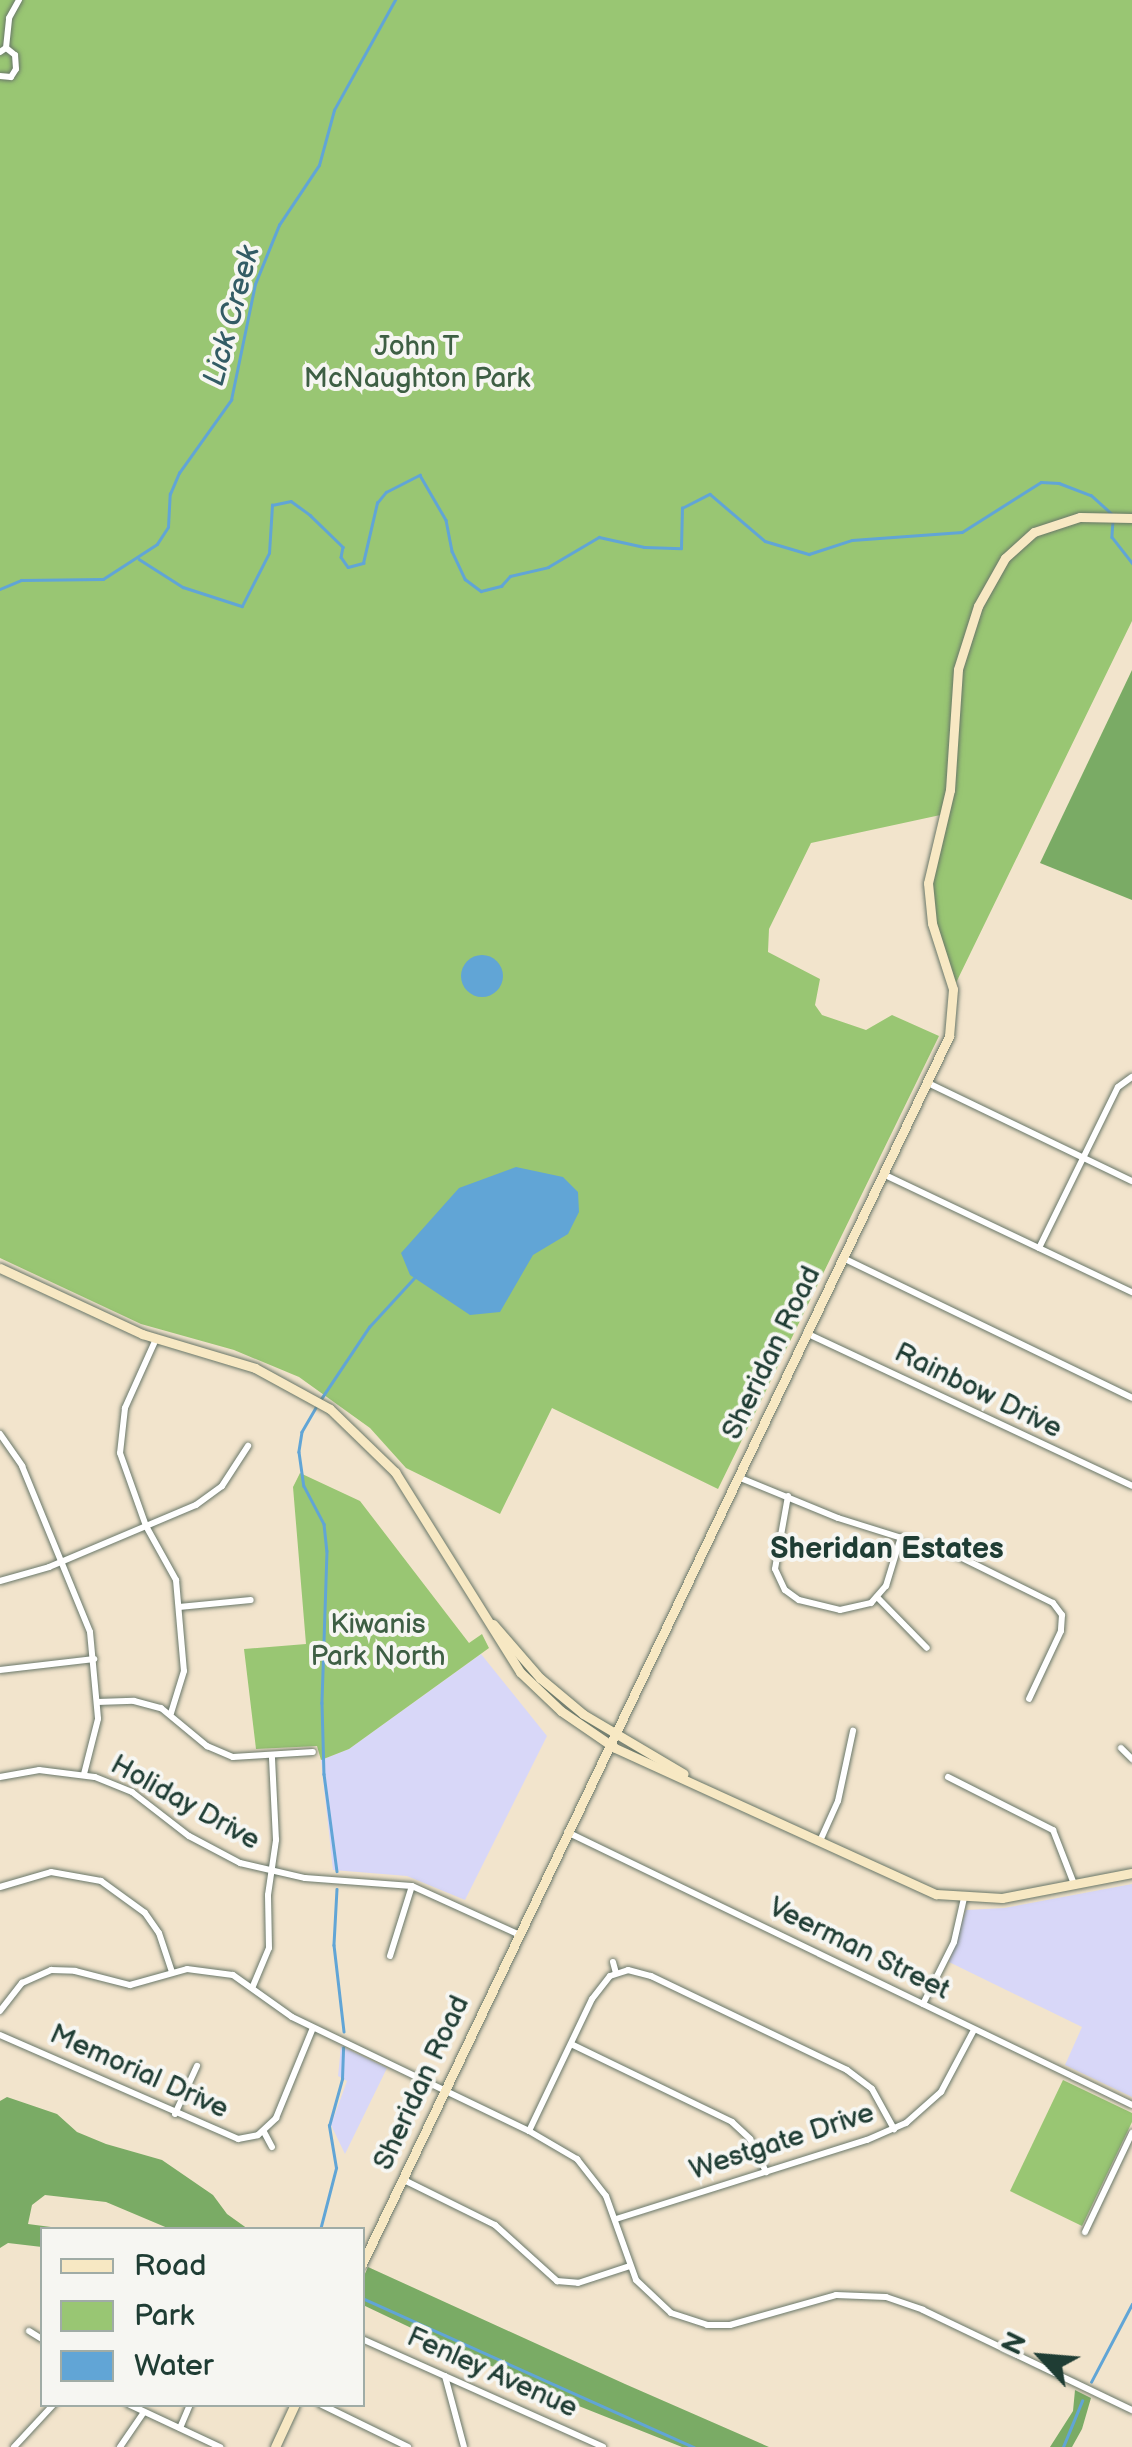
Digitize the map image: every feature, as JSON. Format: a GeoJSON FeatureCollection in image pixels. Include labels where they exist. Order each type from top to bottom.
{"type":"FeatureCollection","features":[{"type":"Feature","properties":{"kind":"main road","name":"Sheridan Road"},"geometry":{"type":"LineString","coordinates":[[365,2258],[949,1036],[954,1010],[950,974],[932,923],[928,891],[950,790],[955,687],[965,642],[993,574],[1018,544],[1057,522],[1104,515],[1132,518]]}},
{"type":"Feature","properties":{"kind":"main road"},"geometry":{"type":"LineString","coordinates":[[0,1268],[156,1339],[255,1368],[321,1403],[395,1472],[468,1590],[534,1672],[589,1725],[611,1740],[910,1886],[964,1898],[1002,1898],[1132,1873]]}},
{"type":"Feature","properties":{"kind":"main road"},"geometry":{"type":"LineString","coordinates":[[589,1725],[610,1721],[626,1710]]}},
{"type":"Feature","properties":{"kind":"main road"},"geometry":{"type":"LineString","coordinates":[[626,1710],[624,1729],[632,1751]]}},
{"type":"Feature","properties":{"kind":"main road"},"geometry":{"type":"LineString","coordinates":[[589,1725],[597,1768],[632,1751]]}},
{"type":"Feature","properties":{"kind":"main road"},"geometry":{"type":"LineString","coordinates":[[275,2447],[295,2407]]}},
{"type":"Feature","properties":{"kind":"street"},"geometry":{"type":"LineString","coordinates":[[0,76],[11,78],[16,68],[14,55],[3,50],[9,18],[19,0]]}},
{"type":"Feature","properties":{"kind":"street"},"geometry":{"type":"LineString","coordinates":[[1039,1248],[1118,1087],[1130,1077]]}},
{"type":"Feature","properties":{"kind":"street"},"geometry":{"type":"LineString","coordinates":[[928,1083],[1132,1181]]}},
{"type":"Feature","properties":{"kind":"street"},"geometry":{"type":"LineString","coordinates":[[884,1174],[1132,1292]]}},
{"type":"Feature","properties":{"kind":"street"},"geometry":{"type":"LineString","coordinates":[[842,1258],[1132,1398]]}},
{"type":"Feature","properties":{"kind":"street","name":"Rainbow Drive"},"geometry":{"type":"LineString","coordinates":[[806,1333],[1116,1483],[1132,1486]]}},
{"type":"Feature","properties":{"kind":"street"},"geometry":{"type":"LineString","coordinates":[[156,1339],[128,1400],[120,1438],[122,1466],[146,1526],[173,1570],[183,1678],[170,1713]]}},
{"type":"Feature","properties":{"kind":"street"},"geometry":{"type":"LineString","coordinates":[[0,1434],[22,1466],[88,1626],[98,1702],[96,1734],[84,1774]]}},
{"type":"Feature","properties":{"kind":"street"},"geometry":{"type":"LineString","coordinates":[[0,1581],[62,1561],[218,1491],[248,1446]]}},
{"type":"Feature","properties":{"kind":"street"},"geometry":{"type":"LineString","coordinates":[[737,1476],[838,1518],[964,1559],[1057,1607],[1063,1619],[1061,1631],[1029,1699]]}},
{"type":"Feature","properties":{"kind":"street"},"geometry":{"type":"LineString","coordinates":[[788,1496],[775,1560],[785,1590],[799,1600],[840,1610],[858,1608],[877,1598],[890,1577],[901,1536]]}},
{"type":"Feature","properties":{"kind":"street"},"geometry":{"type":"LineString","coordinates":[[877,1598],[927,1648]]}},
{"type":"Feature","properties":{"kind":"street"},"geometry":{"type":"LineString","coordinates":[[179,1606],[251,1600]]}},
{"type":"Feature","properties":{"kind":"street"},"geometry":{"type":"LineString","coordinates":[[0,1670],[94,1658]]}},
{"type":"Feature","properties":{"kind":"street"},"geometry":{"type":"LineString","coordinates":[[98,1702],[134,1701],[170,1713],[220,1752],[272,1758],[313,1752]]}},
{"type":"Feature","properties":{"kind":"street"},"geometry":{"type":"LineString","coordinates":[[820,1842],[838,1800],[853,1730]]}},
{"type":"Feature","properties":{"kind":"street"},"geometry":{"type":"LineString","coordinates":[[1121,1748],[1132,1759]]}},
{"type":"Feature","properties":{"kind":"street"},"geometry":{"type":"LineString","coordinates":[[253,1986],[269,1948],[276,1840],[272,1758]]}},
{"type":"Feature","properties":{"kind":"street","name":"Holiday Drive"},"geometry":{"type":"LineString","coordinates":[[0,1777],[39,1770],[84,1774],[132,1792],[214,1852],[271,1873],[412,1886],[518,1934]]}},
{"type":"Feature","properties":{"kind":"street"},"geometry":{"type":"LineString","coordinates":[[948,1776],[1054,1830],[1074,1884]]}},
{"type":"Feature","properties":{"kind":"street","name":"Veerman Street"},"geometry":{"type":"LineString","coordinates":[[567,1832],[1132,2105]]}},
{"type":"Feature","properties":{"kind":"street"},"geometry":{"type":"LineString","coordinates":[[0,1888],[50,1872],[101,1881],[145,1913],[159,1933],[172,1972]]}},
{"type":"Feature","properties":{"kind":"street"},"geometry":{"type":"LineString","coordinates":[[390,1956],[412,1886]]}},
{"type":"Feature","properties":{"kind":"street"},"geometry":{"type":"LineString","coordinates":[[922,2004],[954,1942],[964,1898]]}},
{"type":"Feature","properties":{"kind":"street"},"geometry":{"type":"LineString","coordinates":[[613,1962],[616,1972]]}},
{"type":"Feature","properties":{"kind":"street"},"geometry":{"type":"LineString","coordinates":[[0,2011],[22,1983],[51,1970],[75,1971],[130,1985],[172,1972],[220,1972],[253,1986],[282,2011],[313,2028],[529,2130],[583,2164],[616,2219],[640,2286],[660,2306],[706,2324],[740,2323],[836,2295],[894,2299],[1132,2410]]}},
{"type":"Feature","properties":{"kind":"street"},"geometry":{"type":"LineString","coordinates":[[529,2130],[599,1988],[616,1972],[652,1976],[847,2070],[872,2089],[894,2129]]}},
{"type":"Feature","properties":{"kind":"street"},"geometry":{"type":"LineString","coordinates":[[272,2147],[264,2132],[280,2112],[293,2068],[313,2028]]}},
{"type":"Feature","properties":{"kind":"street","name":"Westgate Drive"},"geometry":{"type":"LineString","coordinates":[[616,2219],[894,2129],[919,2114],[942,2092],[974,2030]]}},
{"type":"Feature","properties":{"kind":"street","name":"Memorial Drive"},"geometry":{"type":"LineString","coordinates":[[0,2035],[238,2139],[264,2132]]}},
{"type":"Feature","properties":{"kind":"street"},"geometry":{"type":"LineString","coordinates":[[571,2044],[732,2122],[753,2144],[766,2172]]}},
{"type":"Feature","properties":{"kind":"street"},"geometry":{"type":"LineString","coordinates":[[175,2114],[197,2066]]}},
{"type":"Feature","properties":{"kind":"street"},"geometry":{"type":"LineString","coordinates":[[1085,2232],[1132,2134]]}},
{"type":"Feature","properties":{"kind":"street"},"geometry":{"type":"LineString","coordinates":[[402,2179],[495,2225],[557,2281],[578,2283],[630,2266]]}},
{"type":"Feature","properties":{"kind":"street"},"geometry":{"type":"LineString","coordinates":[[29,2331],[40,2337]]}},
{"type":"Feature","properties":{"kind":"street","name":"Fenley Avenue"},"geometry":{"type":"LineString","coordinates":[[365,2340],[600,2446]]}},
{"type":"Feature","properties":{"kind":"street"},"geometry":{"type":"LineString","coordinates":[[445,2376],[464,2447]]}},
{"type":"Feature","properties":{"kind":"street"},"geometry":{"type":"LineString","coordinates":[[14,2447],[51,2407]]}},
{"type":"Feature","properties":{"kind":"street"},"geometry":{"type":"LineString","coordinates":[[134,2407],[220,2447]]}},
{"type":"Feature","properties":{"kind":"street"},"geometry":{"type":"LineString","coordinates":[[180,2428],[189,2407]]}},
{"type":"Feature","properties":{"kind":"street"},"geometry":{"type":"LineString","coordinates":[[326,2407],[408,2447]]}},
{"type":"Feature","properties":{"kind":"street"},"geometry":{"type":"LineString","coordinates":[[120,2447],[144,2412]]}},
{"type":"Feature","properties":{"kind":"shaded area"},"geometry":{"type":"Polygon","coordinates":[[[481,1654],[547,1736],[465,1900],[407,1876],[333,1870],[321,1760],[349,1749],[481,1654]]]}},
{"type":"Feature","properties":{"kind":"shaded area"},"geometry":{"type":"Polygon","coordinates":[[[1132,1884],[1132,2097],[1065,2065],[1082,2027],[949,1962],[966,1910],[1004,1908],[1132,1884]]]}},
{"type":"Feature","properties":{"kind":"shaded area"},"geometry":{"type":"Polygon","coordinates":[[[341,2046],[387,2068],[345,2154],[331,2125],[347,2081],[338,2076],[341,2046]]]}},
{"type":"Feature","properties":{"kind":"green space","name":"John T McNaughton Park"},"geometry":{"type":"Polygon","coordinates":[[[0,0],[1132,0],[1132,621],[953,989],[928,900],[945,814],[811,843],[769,929],[768,952],[820,979],[815,1005],[822,1015],[866,1030],[892,1015],[939,1036],[718,1489],[552,1408],[500,1514],[406,1468],[370,1428],[299,1377],[234,1350],[141,1324],[0,1258],[0,0]]]}},
{"type":"Feature","properties":{"kind":"green space"},"geometry":{"type":"Polygon","coordinates":[[[1132,670],[1132,900],[1040,863],[1132,670]]]}},
{"type":"Feature","properties":{"kind":"green space","name":"Kiwanis Park North"},"geometry":{"type":"Polygon","coordinates":[[[300,1473],[360,1501],[469,1643],[482,1634],[489,1648],[349,1749],[321,1760],[317,1746],[256,1749],[244,1649],[306,1644],[293,1487],[300,1473]]]}},
{"type":"Feature","properties":{"kind":"green space"},"geometry":{"type":"Polygon","coordinates":[[[1063,2080],[1132,2113],[1132,2122],[1082,2226],[1010,2191],[1063,2080]]]}},
{"type":"Feature","properties":{"kind":"green space"},"geometry":{"type":"Polygon","coordinates":[[[7,2097],[57,2114],[77,2132],[162,2160],[213,2195],[227,2214],[245,2227],[165,2227],[106,2202],[45,2195],[32,2205],[28,2224],[51,2227],[40,2227],[40,2247],[8,2243],[0,2248],[0,2101],[7,2097]]]}},
{"type":"Feature","properties":{"kind":"green space"},"geometry":{"type":"Polygon","coordinates":[[[368,2267],[769,2447],[682,2447],[556,2397],[365,2306],[368,2267]]]}},
{"type":"Feature","properties":{"kind":"green space"},"geometry":{"type":"Polygon","coordinates":[[[1075,2390],[1091,2398],[1082,2429],[1072,2447],[1050,2447],[1073,2411],[1075,2390]]]}},
{"type":"Feature","properties":{"kind":"water"},"geometry":{"type":"Polygon","coordinates":[[[482,955],[497,961],[503,976],[497,991],[482,997],[467,991],[461,976],[467,961],[482,955]]]}},
{"type":"Feature","properties":{"kind":"water"},"geometry":{"type":"Polygon","coordinates":[[[516,1167],[563,1177],[578,1192],[579,1212],[568,1234],[533,1255],[500,1312],[470,1315],[410,1275],[401,1253],[459,1188],[516,1167]]]}},
{"type":"Feature","properties":{"kind":"waterway","name":"Lick Creek"},"geometry":{"type":"LineString","coordinates":[[0,589],[21,580],[103,579],[157,544],[168,527],[170,494],[179,473],[231,400],[255,284],[279,225],[319,165],[334,110],[395,0]]}},
{"type":"Feature","properties":{"kind":"waterway"},"geometry":{"type":"LineString","coordinates":[[139,559],[183,587],[242,606],[269,553],[272,505],[291,501],[310,515],[343,547],[341,557],[348,567],[363,563],[377,503],[386,492],[420,475],[446,520],[452,551],[465,579],[481,591],[501,586],[510,576],[548,567],[599,537],[644,547],[681,548],[682,508],[710,494],[765,541],[809,554],[852,540],[962,532],[1041,482],[1059,483],[1091,495],[1111,513]]}},
{"type":"Feature","properties":{"kind":"waterway"},"geometry":{"type":"LineString","coordinates":[[1113,521],[1112,537],[1132,563]]}},
{"type":"Feature","properties":{"kind":"waterway"},"geometry":{"type":"LineString","coordinates":[[321,1399],[369,1327],[414,1278]]}},
{"type":"Feature","properties":{"kind":"waterway"},"geometry":{"type":"LineString","coordinates":[[317,1406],[302,1432],[299,1452],[304,1486],[324,1524],[327,1551],[324,1774],[337,1871]]}},
{"type":"Feature","properties":{"kind":"waterway"},"geometry":{"type":"LineString","coordinates":[[337,1889],[334,1945],[344,2031]]}},
{"type":"Feature","properties":{"kind":"waterway"},"geometry":{"type":"LineString","coordinates":[[321,2227],[336,2168],[329,2126],[342,2079],[343,2048]]}},
{"type":"Feature","properties":{"kind":"waterway"},"geometry":{"type":"LineString","coordinates":[[365,2299],[694,2447]]}},
{"type":"Feature","properties":{"kind":"waterway"},"geometry":{"type":"LineString","coordinates":[[1091,2382],[1132,2304]]}},
{"type":"Feature","properties":{"kind":"waterway"},"geometry":{"type":"LineString","coordinates":[[1063,2447],[1082,2401]]}},
{"type":"Feature","properties":{"kind":"district","name":"Sheridan Estates"},"geometry":{"type":"Point","coordinates":[887,1549]}}]}
